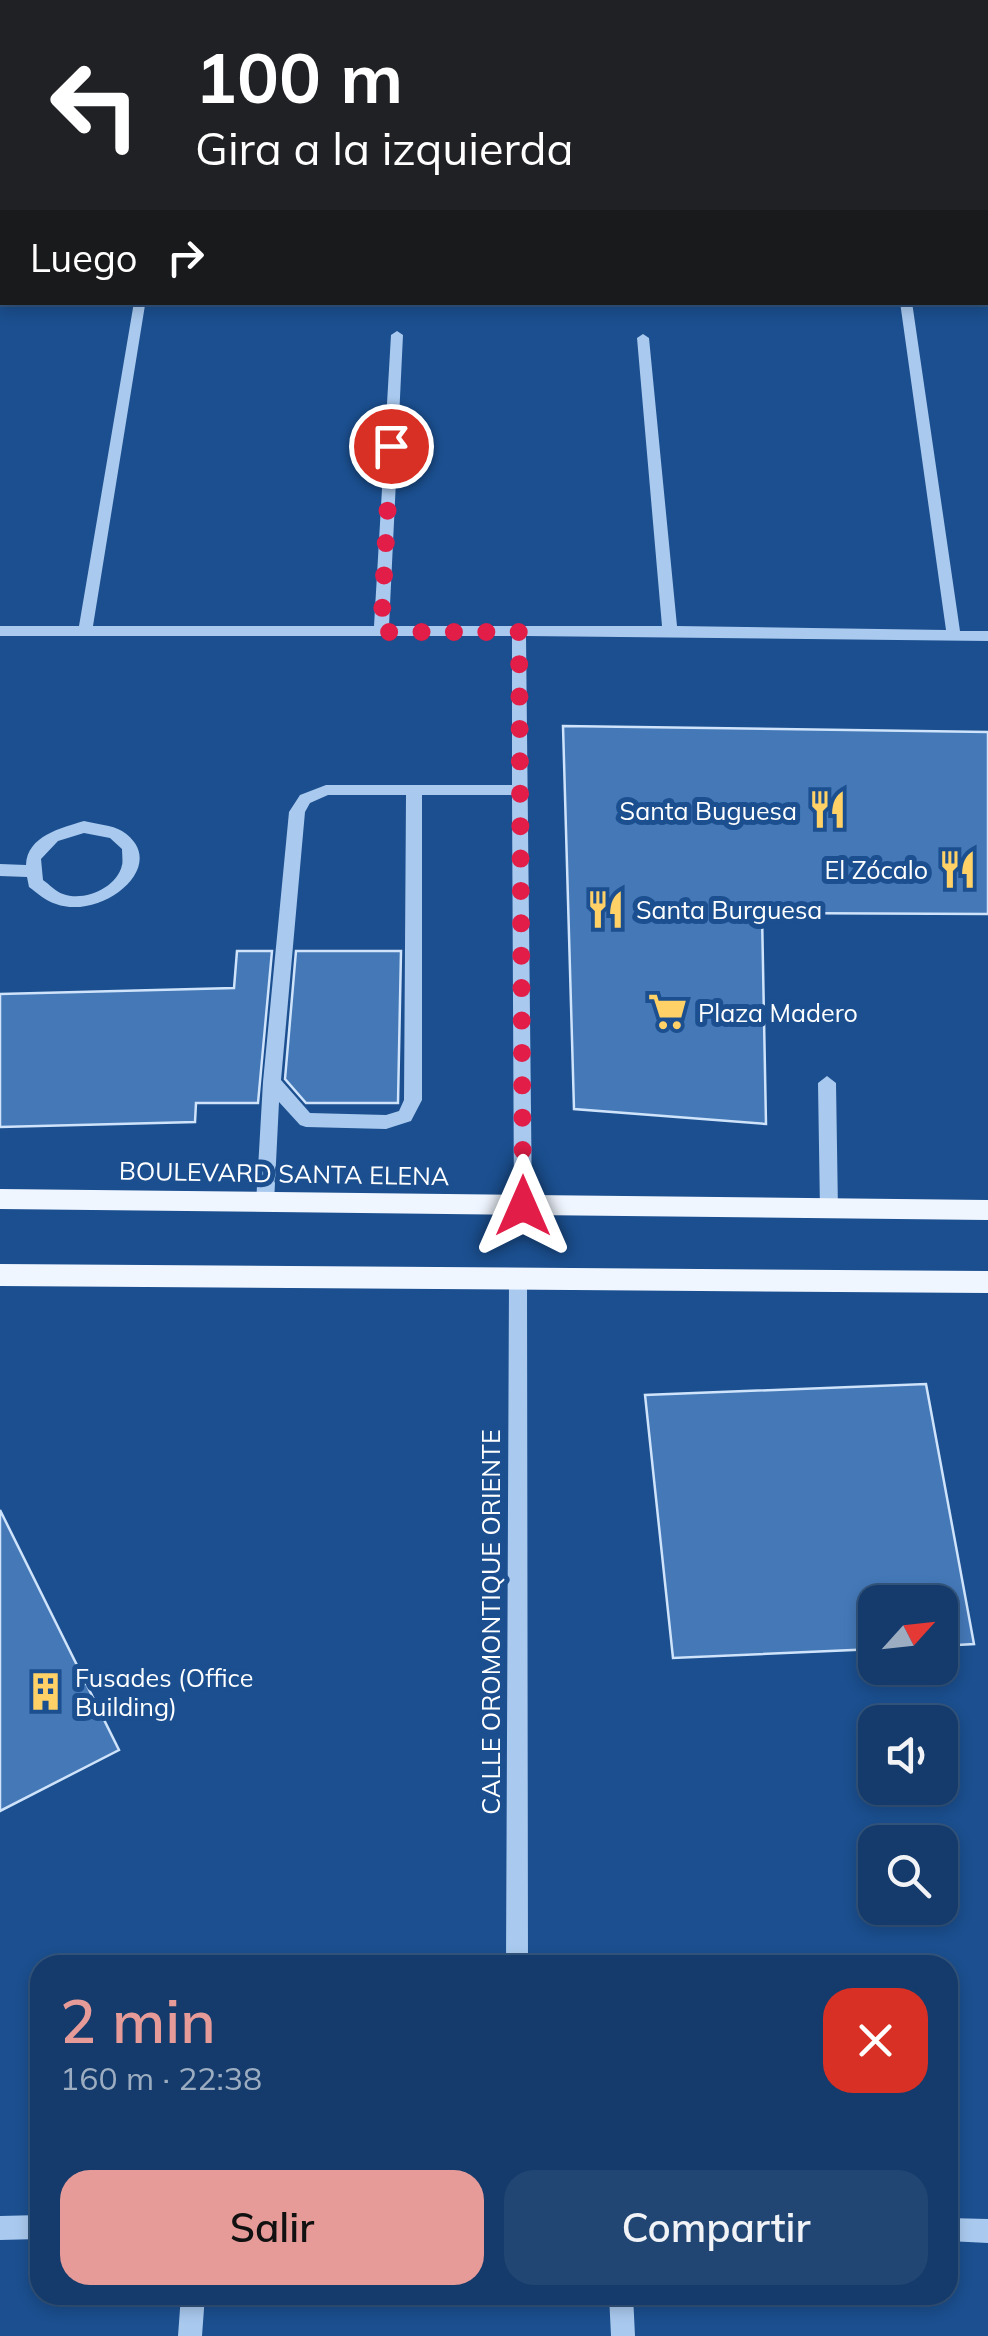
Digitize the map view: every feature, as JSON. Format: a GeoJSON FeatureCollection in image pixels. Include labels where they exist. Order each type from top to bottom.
{"type":"FeatureCollection","features":[{"type":"Feature","properties":{"kind":"main road","name":"BOULEVARD SANTA ELENA"},"geometry":{"type":"LineString","coordinates":[[0,1199],[988,1210]]}},
{"type":"Feature","properties":{"kind":"main road"},"geometry":{"type":"LineString","coordinates":[[0,1275],[988,1282]]}},
{"type":"Feature","properties":{"kind":"street"},"geometry":{"type":"LineString","coordinates":[[85,632],[139,305]]}},
{"type":"Feature","properties":{"kind":"street"},"geometry":{"type":"LineString","coordinates":[[906,305],[954,636]]}},
{"type":"Feature","properties":{"kind":"street"},"geometry":{"type":"LineString","coordinates":[[381,632],[397,335]]}},
{"type":"Feature","properties":{"kind":"street"},"geometry":{"type":"LineString","coordinates":[[643,338],[670,631]]}},
{"type":"Feature","properties":{"kind":"street"},"geometry":{"type":"LineString","coordinates":[[0,631],[670,631],[988,636]]}},
{"type":"Feature","properties":{"kind":"street"},"geometry":{"type":"LineString","coordinates":[[519,632],[523,1206]]}},
{"type":"Feature","properties":{"kind":"street"},"geometry":{"type":"LineString","coordinates":[[265,1203],[297,812],[305,800],[326,790],[520,790]]}},
{"type":"Feature","properties":{"kind":"street"},"geometry":{"type":"LineString","coordinates":[[272,1082],[306,1120],[386,1122],[405,1116],[413,1100],[414,790]]}},
{"type":"Feature","properties":{"kind":"street"},"geometry":{"type":"LineString","coordinates":[[101,828],[126,842],[133,853],[128,877],[105,896],[90,900],[73,902],[44,892],[35,883],[32,870],[40,846],[67,830],[101,828]]}},
{"type":"Feature","properties":{"kind":"street"},"geometry":{"type":"LineString","coordinates":[[0,870],[32,870]]}},
{"type":"Feature","properties":{"kind":"street"},"geometry":{"type":"LineString","coordinates":[[827,1083],[829,1210]]}},
{"type":"Feature","properties":{"kind":"street","name":"CALLE OROMONTIQUE ORIENTE"},"geometry":{"type":"LineString","coordinates":[[517,1955],[518,1279]]}},
{"type":"Feature","properties":{"kind":"street"},"geometry":{"type":"LineString","coordinates":[[0,2228],[30,2227]]}},
{"type":"Feature","properties":{"kind":"street"},"geometry":{"type":"LineString","coordinates":[[958,2230],[988,2230]]}},
{"type":"Feature","properties":{"kind":"street"},"geometry":{"type":"LineString","coordinates":[[190,2336],[192,2305]]}},
{"type":"Feature","properties":{"kind":"street"},"geometry":{"type":"LineString","coordinates":[[621,2305],[622,2336]]}},
{"type":"Feature","properties":{"kind":"building","name":"Plaza Madero"},"geometry":{"type":"Polygon","coordinates":[[[563,726],[988,732],[988,914],[762,913],[766,1124],[574,1109],[563,726]]]}},
{"type":"Feature","properties":{"kind":"building"},"geometry":{"type":"Polygon","coordinates":[[[237,951],[272,951],[258,1103],[196,1103],[195,1122],[0,1127],[0,994],[234,988],[237,951]]]}},
{"type":"Feature","properties":{"kind":"building"},"geometry":{"type":"Polygon","coordinates":[[[296,951],[401,951],[398,1103],[306,1103],[285,1079],[296,951]]]}},
{"type":"Feature","properties":{"kind":"building"},"geometry":{"type":"Polygon","coordinates":[[[926,1384],[974,1644],[958,1645],[958,1585],[858,1585],[858,1650],[673,1658],[645,1395],[926,1384]]]}},
{"type":"Feature","properties":{"kind":"building","name":"Fusades (Office Building)"},"geometry":{"type":"Polygon","coordinates":[[[0,1510],[119,1750],[0,1811],[0,1510]]]}},
{"type":"Feature","properties":{"kind":"place","name":"Santa Buguesa"},"geometry":{"type":"Point","coordinates":[827,810]}},
{"type":"Feature","properties":{"kind":"place","name":"El Zócalo"},"geometry":{"type":"Point","coordinates":[958,869]}},
{"type":"Feature","properties":{"kind":"place","name":"Santa Burguesa"},"geometry":{"type":"Point","coordinates":[606,909]}},
{"type":"Feature","properties":{"kind":"place","name":"Plaza Madero"},"geometry":{"type":"Point","coordinates":[668,1012]}},
{"type":"Feature","properties":{"kind":"place","name":"Fusades (Office Building)"},"geometry":{"type":"Point","coordinates":[45,1691]}},
{"type":"Feature","properties":{"kind":"route"},"geometry":{"type":"LineString","coordinates":[[391,446],[381,632],[519,632],[523,1206]]}}]}
